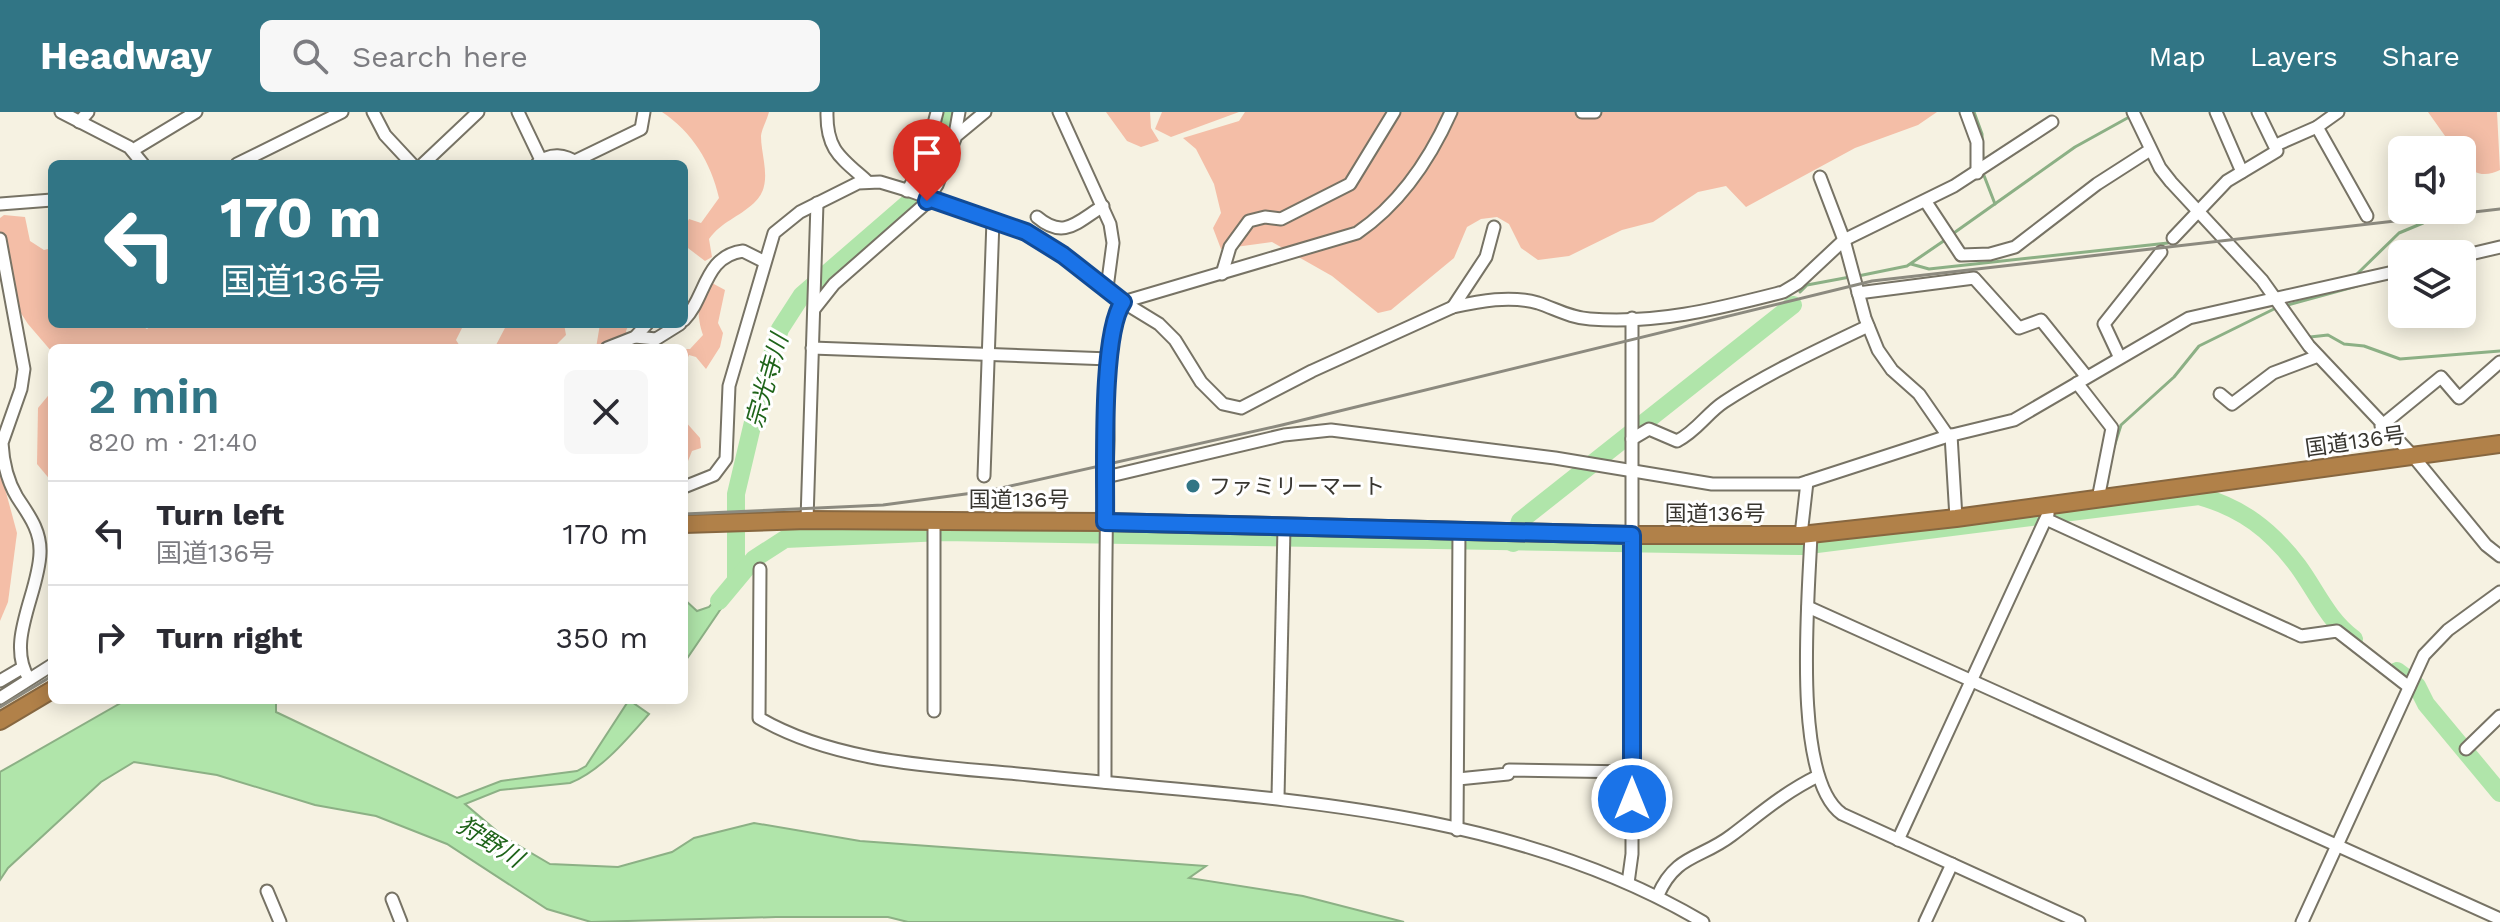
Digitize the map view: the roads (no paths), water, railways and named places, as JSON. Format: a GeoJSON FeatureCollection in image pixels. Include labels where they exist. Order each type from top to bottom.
{"type":"FeatureCollection","features":[{"type":"Feature","properties":{"kind":"highway","name":"国道136号"},"geometry":{"type":"LineString","coordinates":[[688,524],[756,520],[934,521],[1105,532],[1284,527],[1632,535],[1806,534],[1956,518],[2048,513],[2098,499],[2500,444]]}},
{"type":"Feature","properties":{"kind":"highway"},"geometry":{"type":"LineString","coordinates":[[0,721],[48,692]]}},
{"type":"Feature","properties":{"kind":"street"},"geometry":{"type":"LineString","coordinates":[[61,112],[133,150],[140,160]]}},
{"type":"Feature","properties":{"kind":"street"},"geometry":{"type":"LineString","coordinates":[[79,122],[88,112]]}},
{"type":"Feature","properties":{"kind":"street"},"geometry":{"type":"LineString","coordinates":[[133,150],[196,112]]}},
{"type":"Feature","properties":{"kind":"street"},"geometry":{"type":"LineString","coordinates":[[245,160],[342,112]]}},
{"type":"Feature","properties":{"kind":"street"},"geometry":{"type":"LineString","coordinates":[[373,112],[385,135],[408,160]]}},
{"type":"Feature","properties":{"kind":"street"},"geometry":{"type":"LineString","coordinates":[[427,160],[478,112]]}},
{"type":"Feature","properties":{"kind":"street"},"geometry":{"type":"LineString","coordinates":[[518,112],[537,160]]}},
{"type":"Feature","properties":{"kind":"street"},"geometry":{"type":"LineString","coordinates":[[583,160],[641,129],[644,112]]}},
{"type":"Feature","properties":{"kind":"street"},"geometry":{"type":"LineString","coordinates":[[827,112],[828,139],[833,149],[867,181],[909,191],[1045,242],[1123,302],[1166,329],[1201,382],[1232,408],[1251,404],[1312,371],[1453,307],[1524,299],[1581,319],[1687,317],[1783,292],[1798,283],[1844,240],[1926,202],[1977,173],[2052,122]]}},
{"type":"Feature","properties":{"kind":"street"},"geometry":{"type":"LineString","coordinates":[[909,191],[924,162],[937,112]]}},
{"type":"Feature","properties":{"kind":"street"},"geometry":{"type":"LineString","coordinates":[[815,305],[927,198],[954,140],[959,112]]}},
{"type":"Feature","properties":{"kind":"street"},"geometry":{"type":"LineString","coordinates":[[954,140],[985,112]]}},
{"type":"Feature","properties":{"kind":"street"},"geometry":{"type":"LineString","coordinates":[[1059,112],[1103,206],[1113,243],[1107,288]]}},
{"type":"Feature","properties":{"kind":"street"},"geometry":{"type":"LineString","coordinates":[[1222,274],[1230,247],[1249,221],[1265,217],[1281,219],[1350,184],[1394,112]]}},
{"type":"Feature","properties":{"kind":"street"},"geometry":{"type":"LineString","coordinates":[[1123,302],[1343,239],[1369,224],[1424,167],[1451,112]]}},
{"type":"Feature","properties":{"kind":"street"},"geometry":{"type":"LineString","coordinates":[[1582,112],[1595,112]]}},
{"type":"Feature","properties":{"kind":"street"},"geometry":{"type":"LineString","coordinates":[[1966,112],[1976,135],[1977,173]]}},
{"type":"Feature","properties":{"kind":"street"},"geometry":{"type":"LineString","coordinates":[[2133,112],[2160,168],[2276,299],[2318,356],[2381,426],[2413,456],[2486,545],[2500,556]]}},
{"type":"Feature","properties":{"kind":"street"},"geometry":{"type":"LineString","coordinates":[[2216,112],[2242,172]]}},
{"type":"Feature","properties":{"kind":"street"},"geometry":{"type":"LineString","coordinates":[[2173,238],[2227,181],[2274,155],[2276,145],[2258,112]]}},
{"type":"Feature","properties":{"kind":"street"},"geometry":{"type":"LineString","coordinates":[[2276,145],[2317,127],[2338,112]]}},
{"type":"Feature","properties":{"kind":"street"},"geometry":{"type":"LineString","coordinates":[[2317,127],[2367,216]]}},
{"type":"Feature","properties":{"kind":"street"},"geometry":{"type":"LineString","coordinates":[[1926,202],[1961,255],[2006,251],[2150,150]]}},
{"type":"Feature","properties":{"kind":"street"},"geometry":{"type":"LineString","coordinates":[[542,160],[553,155],[568,160]]}},
{"type":"Feature","properties":{"kind":"street"},"geometry":{"type":"LineString","coordinates":[[1820,177],[1844,240],[1868,326],[1884,361],[1919,394],[1950,436],[1956,518]]}},
{"type":"Feature","properties":{"kind":"street"},"geometry":{"type":"LineString","coordinates":[[688,485],[714,475],[726,459],[729,386],[763,261],[780,227],[817,203],[867,181]]}},
{"type":"Feature","properties":{"kind":"street"},"geometry":{"type":"LineString","coordinates":[[0,204],[48,200]]}},
{"type":"Feature","properties":{"kind":"street"},"geometry":{"type":"LineString","coordinates":[[807,520],[817,203]]}},
{"type":"Feature","properties":{"kind":"street"},"geometry":{"type":"LineString","coordinates":[[1037,217],[1052,229],[1061,229],[1103,206]]}},
{"type":"Feature","properties":{"kind":"street"},"geometry":{"type":"LineString","coordinates":[[984,476],[993,220]]}},
{"type":"Feature","properties":{"kind":"street"},"geometry":{"type":"LineString","coordinates":[[1453,307],[1486,257],[1494,227]]}},
{"type":"Feature","properties":{"kind":"street"},"geometry":{"type":"LineString","coordinates":[[0,239],[24,369],[21,389],[2,443],[3,452],[16,495],[31,515],[40,549],[22,638],[22,668],[29,679]]}},
{"type":"Feature","properties":{"kind":"street"},"geometry":{"type":"LineString","coordinates":[[2476,253],[2500,247]]}},
{"type":"Feature","properties":{"kind":"street"},"geometry":{"type":"LineString","coordinates":[[688,315],[695,307],[707,274],[718,263],[740,251],[763,261]]}},
{"type":"Feature","properties":{"kind":"street"},"geometry":{"type":"LineString","coordinates":[[2119,356],[2104,324],[2161,252]]}},
{"type":"Feature","properties":{"kind":"street"},"geometry":{"type":"LineString","coordinates":[[1106,477],[1284,435],[1331,430],[1712,484],[1807,482],[1950,436],[2014,420],[2119,356],[2189,318],[2388,273]]}},
{"type":"Feature","properties":{"kind":"street"},"geometry":{"type":"LineString","coordinates":[[1858,293],[1974,278],[2019,328],[2041,320],[2112,428],[2098,499]]}},
{"type":"Feature","properties":{"kind":"street"},"geometry":{"type":"LineString","coordinates":[[1105,782],[1105,532],[1110,359],[1113,329],[1123,302]]}},
{"type":"Feature","properties":{"kind":"street"},"geometry":{"type":"LineString","coordinates":[[1628,883],[1632,772],[1632,318]]}},
{"type":"Feature","properties":{"kind":"street"},"geometry":{"type":"LineString","coordinates":[[1632,439],[1649,429],[1677,441],[1704,424],[1722,403],[1868,326]]}},
{"type":"Feature","properties":{"kind":"street"},"geometry":{"type":"LineString","coordinates":[[617,344],[635,337],[643,328]]}},
{"type":"Feature","properties":{"kind":"street"},"geometry":{"type":"LineString","coordinates":[[635,337],[656,339],[673,328]]}},
{"type":"Feature","properties":{"kind":"street"},"geometry":{"type":"LineString","coordinates":[[812,348],[1110,359]]}},
{"type":"Feature","properties":{"kind":"street"},"geometry":{"type":"LineString","coordinates":[[2220,394],[2232,404],[2273,373],[2318,356]]}},
{"type":"Feature","properties":{"kind":"street"},"geometry":{"type":"LineString","coordinates":[[2381,426],[2441,377],[2459,398],[2500,362]]}},
{"type":"Feature","properties":{"kind":"street"},"geometry":{"type":"LineString","coordinates":[[1807,482],[1808,726],[1818,776],[1837,810],[2079,922]]}},
{"type":"Feature","properties":{"kind":"street"},"geometry":{"type":"LineString","coordinates":[[1898,840],[1974,681],[2048,513],[2301,636],[2337,631],[2409,687]]}},
{"type":"Feature","properties":{"kind":"street"},"geometry":{"type":"LineString","coordinates":[[934,521],[934,711]]}},
{"type":"Feature","properties":{"kind":"street"},"geometry":{"type":"LineString","coordinates":[[1278,797],[1284,527]]}},
{"type":"Feature","properties":{"kind":"street"},"geometry":{"type":"LineString","coordinates":[[1457,830],[1459,530]]}},
{"type":"Feature","properties":{"kind":"street"},"geometry":{"type":"LineString","coordinates":[[760,569],[759,718],[786,734],[823,746],[936,765],[1278,797],[1457,830],[1524,845],[1628,883],[1658,895],[1703,922]]}},
{"type":"Feature","properties":{"kind":"street"},"geometry":{"type":"LineString","coordinates":[[2302,922],[2409,687],[2430,648],[2500,592]]}},
{"type":"Feature","properties":{"kind":"street"},"geometry":{"type":"LineString","coordinates":[[1808,607],[2500,919]]}},
{"type":"Feature","properties":{"kind":"street"},"geometry":{"type":"LineString","coordinates":[[0,698],[48,667]]}},
{"type":"Feature","properties":{"kind":"street"},"geometry":{"type":"LineString","coordinates":[[0,681],[22,668]]}},
{"type":"Feature","properties":{"kind":"street"},"geometry":{"type":"LineString","coordinates":[[2466,749],[2500,716]]}},
{"type":"Feature","properties":{"kind":"street"},"geometry":{"type":"LineString","coordinates":[[1458,779],[1508,774],[1509,770],[1632,772]]}},
{"type":"Feature","properties":{"kind":"street"},"geometry":{"type":"LineString","coordinates":[[1658,895],[1678,864],[1727,839],[1781,795],[1818,776]]}},
{"type":"Feature","properties":{"kind":"street"},"geometry":{"type":"LineString","coordinates":[[1925,922],[1952,864]]}},
{"type":"Feature","properties":{"kind":"street"},"geometry":{"type":"LineString","coordinates":[[267,891],[280,922]]}},
{"type":"Feature","properties":{"kind":"street"},"geometry":{"type":"LineString","coordinates":[[392,899],[401,922]]}},
{"type":"Feature","properties":{"kind":"water"},"geometry":{"type":"Polygon","coordinates":[[[733,580],[737,585],[688,657],[688,603],[697,611],[709,607],[733,580]]]}},
{"type":"Feature","properties":{"kind":"water","name":"狩野川"},"geometry":{"type":"Polygon","coordinates":[[[119,704],[276,704],[276,712],[457,798],[501,781],[577,771],[586,766],[626,704],[635,704],[649,714],[613,753],[581,778],[570,783],[500,790],[465,804],[504,837],[550,864],[618,867],[672,852],[694,838],[754,823],[860,841],[1206,866],[1189,878],[1303,896],[1404,922],[908,922],[888,917],[776,917],[591,922],[547,909],[447,844],[376,816],[315,805],[217,775],[134,762],[101,782],[8,868],[0,880],[0,772],[119,704]]]}},
{"type":"Feature","properties":{"kind":"waterway","name":"宗光寺川"},"geometry":{"type":"LineString","coordinates":[[736,580],[736,494],[758,401],[780,329],[802,295],[914,198],[935,160],[947,112]]}},
{"type":"Feature","properties":{"kind":"waterway"},"geometry":{"type":"LineString","coordinates":[[1974,112],[1982,134],[1983,163]]}},
{"type":"Feature","properties":{"kind":"waterway"},"geometry":{"type":"LineString","coordinates":[[1951,235],[2075,147],[2131,116]]}},
{"type":"Feature","properties":{"kind":"waterway"},"geometry":{"type":"LineString","coordinates":[[1983,173],[1995,204]]}},
{"type":"Feature","properties":{"kind":"waterway"},"geometry":{"type":"LineString","coordinates":[[2357,274],[2399,233],[2421,224]]}},
{"type":"Feature","properties":{"kind":"waterway"},"geometry":{"type":"LineString","coordinates":[[1858,276],[1907,266],[1945,240]]}},
{"type":"Feature","properties":{"kind":"waterway"},"geometry":{"type":"LineString","coordinates":[[1911,264],[1929,269],[2168,243]]}},
{"type":"Feature","properties":{"kind":"waterway"},"geometry":{"type":"LineString","coordinates":[[1800,292],[1807,285],[1850,277]]}},
{"type":"Feature","properties":{"kind":"waterway"},"geometry":{"type":"LineString","coordinates":[[2284,306],[2357,286]]}},
{"type":"Feature","properties":{"kind":"waterway"},"geometry":{"type":"LineString","coordinates":[[1513,543],[1520,521],[1793,305]]}},
{"type":"Feature","properties":{"kind":"waterway"},"geometry":{"type":"LineString","coordinates":[[2113,450],[2121,425],[2174,377],[2199,346],[2276,308]]}},
{"type":"Feature","properties":{"kind":"waterway"},"geometry":{"type":"LineString","coordinates":[[2310,337],[2328,335],[2344,344],[2364,346],[2400,359],[2500,351]]}},
{"type":"Feature","properties":{"kind":"waterway"},"geometry":{"type":"LineString","coordinates":[[719,601],[754,559],[785,539],[943,532],[1801,546],[2199,496],[2229,507],[2266,531],[2298,566],[2337,623],[2354,639]]}},
{"type":"Feature","properties":{"kind":"waterway"},"geometry":{"type":"LineString","coordinates":[[2397,671],[2417,686],[2426,704],[2500,793]]}},
{"type":"Feature","properties":{"kind":"railway"},"geometry":{"type":"LineString","coordinates":[[688,514],[883,505],[988,491],[1282,425],[1872,281],[2500,209]]}},
{"type":"Feature","properties":{"kind":"railway"},"geometry":{"type":"LineString","coordinates":[[0,707],[48,678]]}},
{"type":"Feature","properties":{"kind":"place","name":"ファミリーマート"},"geometry":{"type":"Point","coordinates":[1193,486]}}]}
